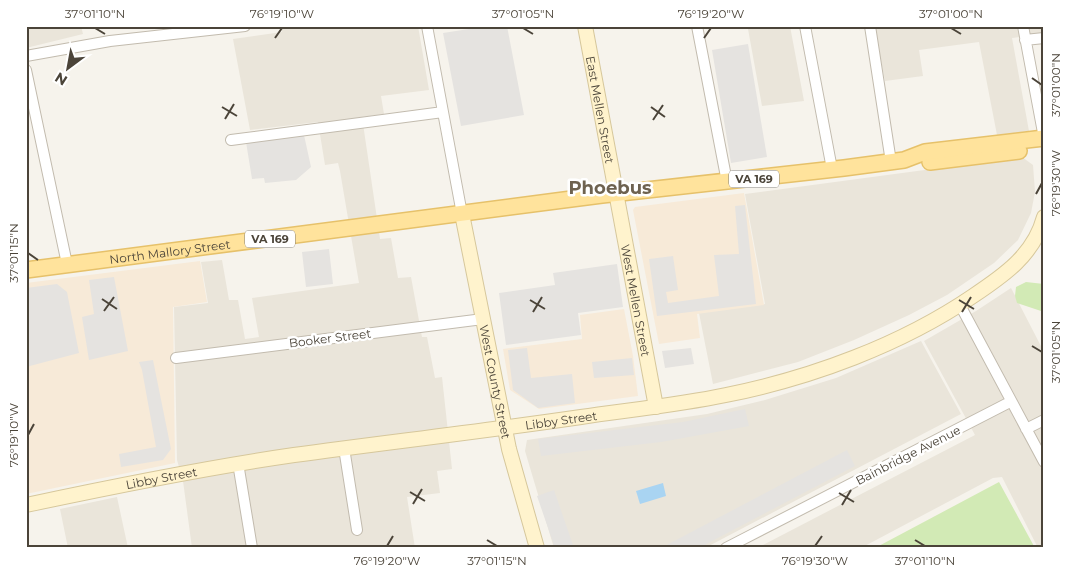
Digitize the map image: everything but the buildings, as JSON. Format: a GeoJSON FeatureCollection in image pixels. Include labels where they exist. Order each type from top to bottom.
{"type":"FeatureCollection","features":[{"type":"Feature","properties":{"kind":"main road","name":"VA 169"},"geometry":{"type":"LineString","coordinates":[[898,161],[924,152],[1044,138]]}},
{"type":"Feature","properties":{"kind":"main road","name":"VA 169"},"geometry":{"type":"LineString","coordinates":[[462,214],[898,161],[921,163],[1044,148]]}},
{"type":"Feature","properties":{"kind":"main road","name":"North Mallory Street"},"geometry":{"type":"LineString","coordinates":[[26,270],[462,214]]}},
{"type":"Feature","properties":{"kind":"street"},"geometry":{"type":"LineString","coordinates":[[26,56],[110,41],[245,26]]}},
{"type":"Feature","properties":{"kind":"street"},"geometry":{"type":"LineString","coordinates":[[427,26],[462,214]]}},
{"type":"Feature","properties":{"kind":"street","name":"East Mellen Street"},"geometry":{"type":"LineString","coordinates":[[585,26],[616,194]]}},
{"type":"Feature","properties":{"kind":"street"},"geometry":{"type":"LineString","coordinates":[[697,26],[727,182]]}},
{"type":"Feature","properties":{"kind":"street"},"geometry":{"type":"LineString","coordinates":[[805,26],[832,169]]}},
{"type":"Feature","properties":{"kind":"street"},"geometry":{"type":"LineString","coordinates":[[870,26],[898,161]]}},
{"type":"Feature","properties":{"kind":"street"},"geometry":{"type":"LineString","coordinates":[[1023,26],[1044,138]]}},
{"type":"Feature","properties":{"kind":"street"},"geometry":{"type":"LineString","coordinates":[[1025,40],[1044,38]]}},
{"type":"Feature","properties":{"kind":"street"},"geometry":{"type":"LineString","coordinates":[[26,70],[67,264]]}},
{"type":"Feature","properties":{"kind":"street"},"geometry":{"type":"LineString","coordinates":[[231,140],[443,112]]}},
{"type":"Feature","properties":{"kind":"street","name":"West Mellen Street"},"geometry":{"type":"LineString","coordinates":[[616,194],[656,407]]}},
{"type":"Feature","properties":{"kind":"street","name":"West County Street"},"geometry":{"type":"LineString","coordinates":[[462,214],[505,428],[519,487],[538,548]]}},
{"type":"Feature","properties":{"kind":"street","name":"Libby Street"},"geometry":{"type":"LineString","coordinates":[[26,504],[238,463],[656,407],[727,395],[792,378],[882,344],[960,305],[1008,272],[1030,248],[1044,217]]}},
{"type":"Feature","properties":{"kind":"street"},"geometry":{"type":"LineString","coordinates":[[960,305],[1010,402],[1044,462]]}},
{"type":"Feature","properties":{"kind":"street","name":"Booker Street"},"geometry":{"type":"LineString","coordinates":[[176,358],[483,319]]}},
{"type":"Feature","properties":{"kind":"street","name":"Bainbridge Avenue"},"geometry":{"type":"LineString","coordinates":[[726,548],[1010,402]]}},
{"type":"Feature","properties":{"kind":"street"},"geometry":{"type":"LineString","coordinates":[[1026,429],[1044,420]]}},
{"type":"Feature","properties":{"kind":"street"},"geometry":{"type":"LineString","coordinates":[[344,448],[356,530]]}},
{"type":"Feature","properties":{"kind":"street"},"geometry":{"type":"LineString","coordinates":[[238,463],[252,548]]}},
{"type":"Feature","properties":{"kind":"shaded area"},"geometry":{"type":"Polygon","coordinates":[[[26,26],[81,26],[83,34],[26,48],[26,26]]]}},
{"type":"Feature","properties":{"kind":"shaded area"},"geometry":{"type":"Polygon","coordinates":[[[282,26],[418,26],[429,90],[381,96],[384,114],[362,117],[380,239],[391,238],[398,278],[411,277],[422,337],[427,337],[435,378],[442,377],[452,469],[437,471],[440,493],[407,497],[415,548],[192,548],[183,481],[177,460],[174,307],[208,303],[201,262],[222,260],[229,300],[238,300],[245,339],[259,337],[252,298],[359,283],[338,163],[325,165],[318,122],[250,130],[233,39],[282,32],[282,26]]]}},
{"type":"Feature","properties":{"kind":"shaded area"},"geometry":{"type":"Polygon","coordinates":[[[488,26],[507,26],[524,115],[461,126],[443,33],[488,26]]]}},
{"type":"Feature","properties":{"kind":"shaded area"},"geometry":{"type":"Polygon","coordinates":[[[766,26],[790,26],[804,101],[762,106],[748,29],[766,26]]]}},
{"type":"Feature","properties":{"kind":"shaded area"},"geometry":{"type":"Polygon","coordinates":[[[874,26],[1044,26],[1044,34],[1012,38],[1029,131],[997,135],[979,42],[919,50],[923,76],[885,81],[874,26]]]}},
{"type":"Feature","properties":{"kind":"shaded area"},"geometry":{"type":"Polygon","coordinates":[[[748,44],[767,157],[731,163],[712,50],[748,44]]]}},
{"type":"Feature","properties":{"kind":"shaded area"},"geometry":{"type":"Polygon","coordinates":[[[304,135],[311,167],[296,180],[265,183],[264,178],[252,179],[246,142],[304,135]]]}},
{"type":"Feature","properties":{"kind":"shaded area"},"geometry":{"type":"Polygon","coordinates":[[[1022,157],[1033,165],[1035,192],[1031,213],[1018,240],[994,263],[947,295],[854,340],[798,362],[713,384],[699,313],[765,304],[745,194],[1022,157]]]}},
{"type":"Feature","properties":{"kind":"shaded area"},"geometry":{"type":"Polygon","coordinates":[[[744,193],[764,305],[697,314],[700,338],[659,344],[633,210],[635,207],[744,193]]]}},
{"type":"Feature","properties":{"kind":"shaded area"},"geometry":{"type":"Polygon","coordinates":[[[745,205],[756,304],[657,316],[649,259],[673,256],[678,290],[666,292],[668,303],[719,296],[714,255],[739,254],[735,206],[745,205]]]}},
{"type":"Feature","properties":{"kind":"shaded area"},"geometry":{"type":"Polygon","coordinates":[[[329,249],[333,284],[306,287],[302,252],[329,249]]]}},
{"type":"Feature","properties":{"kind":"shaded area"},"geometry":{"type":"Polygon","coordinates":[[[200,261],[207,302],[173,307],[175,463],[26,494],[26,283],[200,261]]]}},
{"type":"Feature","properties":{"kind":"shaded area"},"geometry":{"type":"Polygon","coordinates":[[[617,264],[623,307],[578,313],[581,335],[506,345],[499,293],[555,285],[553,273],[617,264]]]}},
{"type":"Feature","properties":{"kind":"shaded area"},"geometry":{"type":"Polygon","coordinates":[[[114,277],[128,351],[89,360],[82,317],[94,314],[89,280],[114,277]]]}},
{"type":"Feature","properties":{"kind":"shaded area"},"geometry":{"type":"Polygon","coordinates":[[[57,284],[67,292],[79,353],[26,367],[26,288],[57,284]]]}},
{"type":"Feature","properties":{"kind":"shaded area"},"geometry":{"type":"Polygon","coordinates":[[[1011,288],[1044,352],[1044,548],[1038,548],[1002,477],[993,478],[861,548],[757,548],[975,435],[924,341],[1011,288]]]}},
{"type":"Feature","properties":{"kind":"shaded area"},"geometry":{"type":"Polygon","coordinates":[[[624,309],[638,396],[539,409],[510,390],[503,349],[582,339],[580,315],[624,309]]]}},
{"type":"Feature","properties":{"kind":"shaded area"},"geometry":{"type":"Polygon","coordinates":[[[921,341],[961,414],[705,548],[554,548],[525,451],[527,440],[707,414],[765,400],[836,378],[921,341]]]}},
{"type":"Feature","properties":{"kind":"shaded area"},"geometry":{"type":"Polygon","coordinates":[[[527,348],[531,378],[572,374],[575,403],[538,408],[513,390],[508,350],[527,348]]]}},
{"type":"Feature","properties":{"kind":"shaded area"},"geometry":{"type":"Polygon","coordinates":[[[691,348],[694,364],[665,368],[662,351],[691,348]]]}},
{"type":"Feature","properties":{"kind":"shaded area"},"geometry":{"type":"Polygon","coordinates":[[[632,358],[634,375],[594,378],[592,362],[632,358]]]}},
{"type":"Feature","properties":{"kind":"shaded area"},"geometry":{"type":"Polygon","coordinates":[[[153,360],[171,449],[163,460],[121,467],[119,454],[156,447],[139,362],[153,360]]]}},
{"type":"Feature","properties":{"kind":"shaded area"},"geometry":{"type":"Polygon","coordinates":[[[745,409],[749,426],[661,442],[541,456],[538,439],[683,422],[745,409]]]}},
{"type":"Feature","properties":{"kind":"shaded area"},"geometry":{"type":"Polygon","coordinates":[[[847,450],[855,466],[700,548],[661,548],[847,450]]]}},
{"type":"Feature","properties":{"kind":"shaded area"},"geometry":{"type":"Polygon","coordinates":[[[554,490],[574,548],[555,548],[537,496],[554,490]]]}},
{"type":"Feature","properties":{"kind":"shaded area"},"geometry":{"type":"Polygon","coordinates":[[[117,497],[128,548],[68,548],[60,509],[117,497]]]}},
{"type":"Feature","properties":{"kind":"green space"},"geometry":{"type":"Polygon","coordinates":[[[1026,282],[1044,284],[1044,312],[1017,303],[1015,296],[1016,287],[1026,282]]]}},
{"type":"Feature","properties":{"kind":"green space"},"geometry":{"type":"Polygon","coordinates":[[[999,482],[1035,548],[875,548],[999,482]]]}},
{"type":"Feature","properties":{"kind":"water"},"geometry":{"type":"Polygon","coordinates":[[[663,483],[666,496],[640,504],[636,491],[663,483]]]}},
{"type":"Feature","properties":{"kind":"district","name":"Phoebus"},"geometry":{"type":"Point","coordinates":[610,188]}}]}
